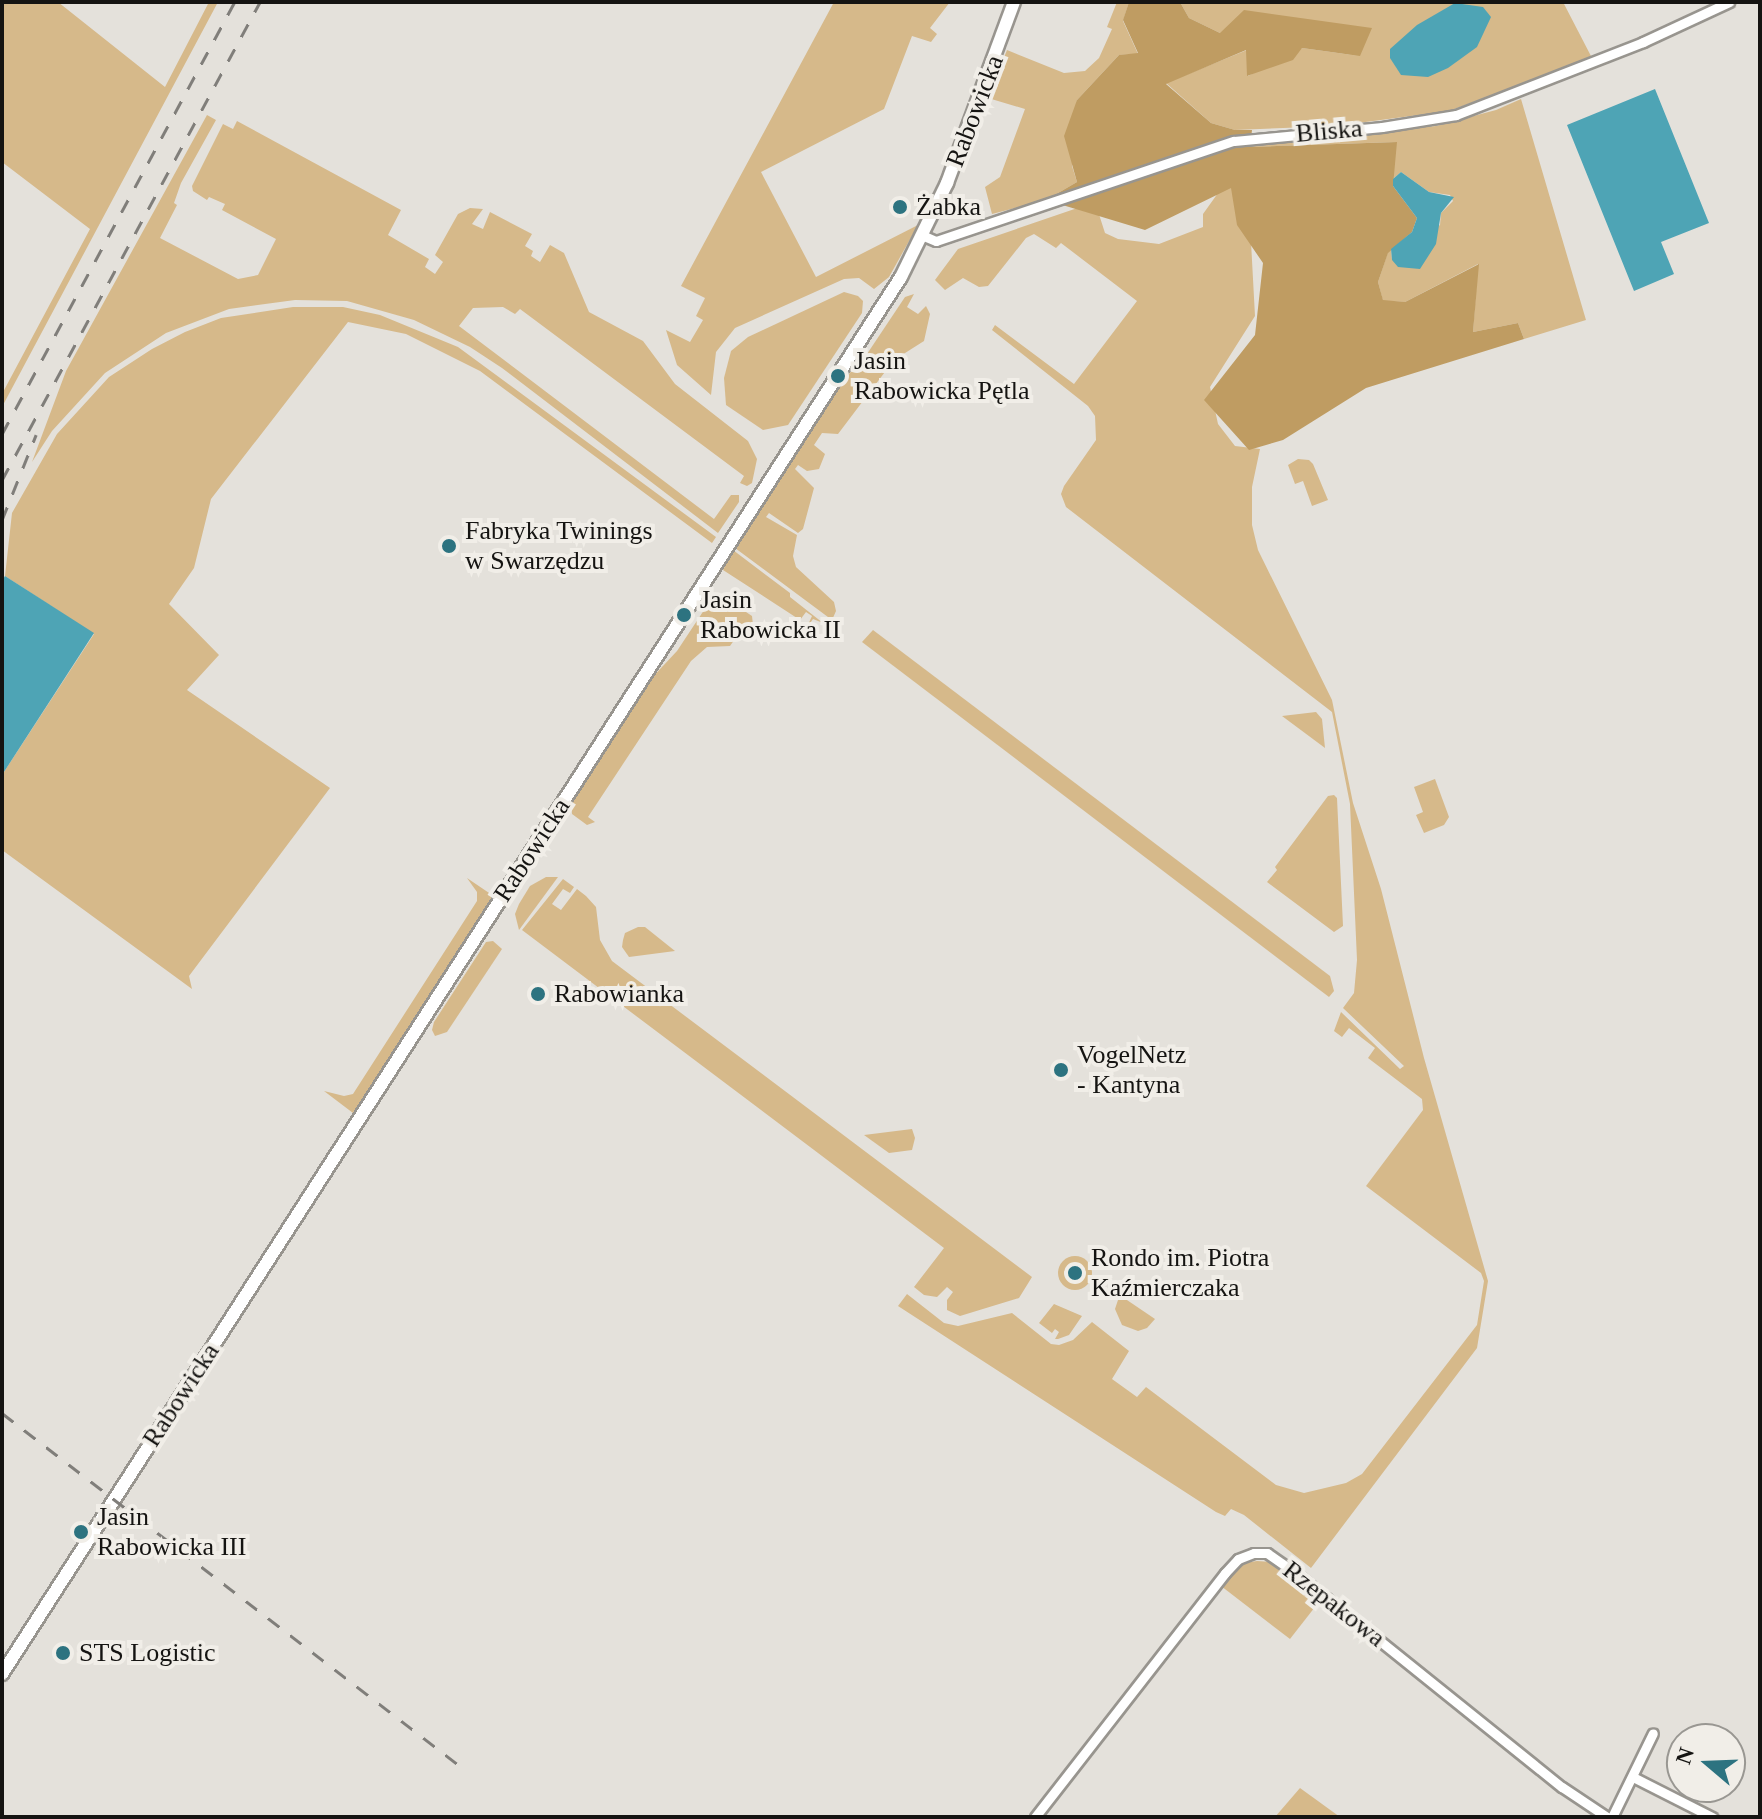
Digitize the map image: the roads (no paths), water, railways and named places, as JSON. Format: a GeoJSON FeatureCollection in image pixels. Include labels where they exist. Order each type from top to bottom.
{"type":"FeatureCollection","features":[{"type":"Feature","properties":{"kind":"street","name":"Rabowicka"},"geometry":{"type":"LineString","coordinates":[[2,1674],[838,376],[924,236],[1001,45],[1014,2]]}},
{"type":"Feature","properties":{"kind":"street","name":"Bliska"},"geometry":{"type":"LineString","coordinates":[[924,236],[936,241],[1234,141],[1382,127],[1456,115],[1643,42],[1729,2]]}},
{"type":"Feature","properties":{"kind":"street","name":"Rzepakowa"},"geometry":{"type":"LineString","coordinates":[[1035,1817],[1225,1573],[1238,1559],[1267,1553],[1562,1787],[1610,1817]]}},
{"type":"Feature","properties":{"kind":"street"},"geometry":{"type":"LineString","coordinates":[[1610,1817],[1653,1733]]}},
{"type":"Feature","properties":{"kind":"street"},"geometry":{"type":"LineString","coordinates":[[1633,1777],[1712,1817]]}},
{"type":"Feature","properties":{"kind":"water"},"geometry":{"type":"Polygon","coordinates":[[[1455,3],[1483,7],[1491,17],[1477,47],[1448,68],[1428,77],[1401,75],[1390,58],[1390,49],[1417,25],[1455,3]]]}},
{"type":"Feature","properties":{"kind":"water"},"geometry":{"type":"Polygon","coordinates":[[[1655,89],[1709,223],[1661,242],[1674,274],[1634,291],[1567,125],[1655,89]]]}},
{"type":"Feature","properties":{"kind":"water"},"geometry":{"type":"Polygon","coordinates":[[[1401,172],[1429,192],[1454,197],[1441,213],[1436,244],[1420,269],[1398,267],[1392,260],[1391,249],[1412,232],[1417,218],[1393,186],[1393,179],[1401,172]]]}},
{"type":"Feature","properties":{"kind":"water"},"geometry":{"type":"Polygon","coordinates":[[[5,576],[94,633],[2,775],[2,581],[5,576]]]}},
{"type":"Feature","properties":{"kind":"railway"},"geometry":{"type":"LineString","coordinates":[[2,434],[235,2]]}},
{"type":"Feature","properties":{"kind":"railway"},"geometry":{"type":"LineString","coordinates":[[2,480],[260,2]]}},
{"type":"Feature","properties":{"kind":"railway"},"geometry":{"type":"LineString","coordinates":[[2,520],[36,435]]}},
{"type":"Feature","properties":{"kind":"railway"},"geometry":{"type":"LineString","coordinates":[[2,1413],[465,1770]]}},
{"type":"Feature","properties":{"kind":"place","name":"Żabka"},"geometry":{"type":"Point","coordinates":[900,207]}},
{"type":"Feature","properties":{"kind":"place","name":"Jasin Rabowicka Pętla"},"geometry":{"type":"Point","coordinates":[838,376]}},
{"type":"Feature","properties":{"kind":"place","name":"Fabryka Twinings w Swarzędzu"},"geometry":{"type":"Point","coordinates":[449,546]}},
{"type":"Feature","properties":{"kind":"place","name":"Jasin Rabowicka II"},"geometry":{"type":"Point","coordinates":[684,615]}},
{"type":"Feature","properties":{"kind":"place","name":"Rabowianka"},"geometry":{"type":"Point","coordinates":[538,994]}},
{"type":"Feature","properties":{"kind":"place","name":"VogelNetz - Kantyna"},"geometry":{"type":"Point","coordinates":[1061,1070]}},
{"type":"Feature","properties":{"kind":"place","name":"Rondo im. Piotra Kaźmierczaka"},"geometry":{"type":"Point","coordinates":[1075,1273]}},
{"type":"Feature","properties":{"kind":"place","name":"Jasin Rabowicka III"},"geometry":{"type":"Point","coordinates":[81,1532]}},
{"type":"Feature","properties":{"kind":"place","name":"STS Logistic"},"geometry":{"type":"Point","coordinates":[63,1653]}}]}
